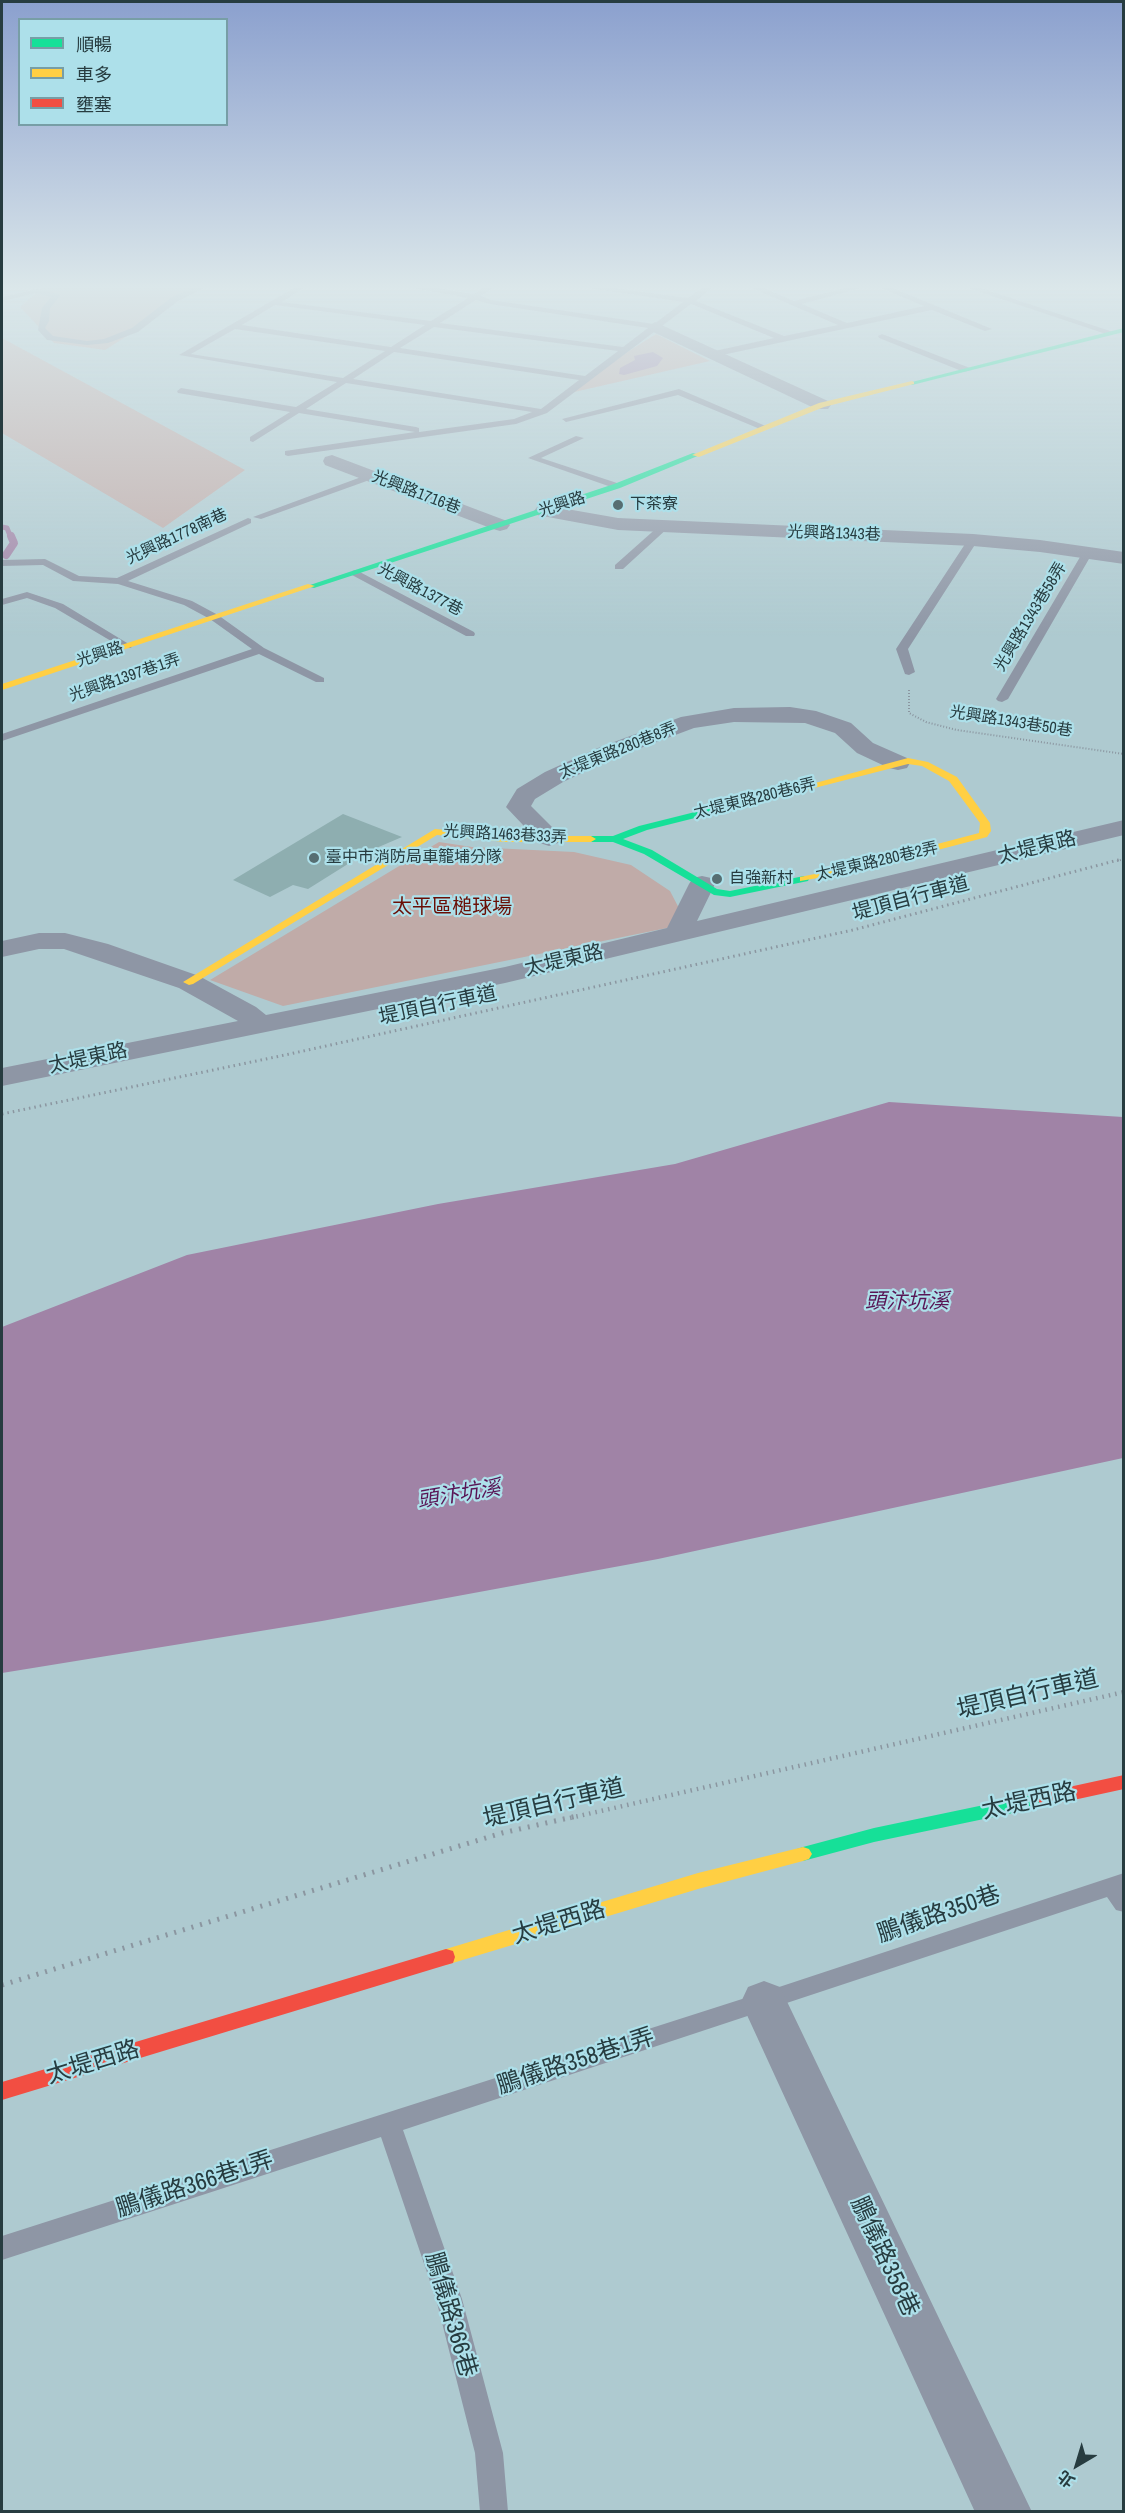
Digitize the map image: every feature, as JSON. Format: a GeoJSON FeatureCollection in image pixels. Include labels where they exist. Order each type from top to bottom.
{"type":"FeatureCollection","features":[{"type":"Feature","properties":{"kind":"street"},"geometry":{"type":"LineString","coordinates":[[818,403],[822,405]]}},
{"type":"Feature","properties":{"kind":"street","name":"光興路"},"geometry":{"type":"LineString","coordinates":[[2,687],[617,486],[763,427],[829,403]]}},
{"type":"Feature","properties":{"kind":"street","name":"光興路1716巷"},"geometry":{"type":"LineString","coordinates":[[332,461],[500,525]]}},
{"type":"Feature","properties":{"kind":"street","name":"光興路1343巷"},"geometry":{"type":"LineString","coordinates":[[544,511],[618,524],[973,540],[1124,558]]}},
{"type":"Feature","properties":{"kind":"street","name":"太堤東路280巷8弄"},"geometry":{"type":"LineString","coordinates":[[549,838],[518,807],[526,794],[572,769],[651,735],[689,722],[734,715],[808,716],[843,728],[865,748],[898,763]]}},
{"type":"Feature","properties":{"kind":"street","name":"太堤東路280巷6弄"},"geometry":{"type":"LineString","coordinates":[[614,839],[643,828],[898,763],[925,764],[953,779],[985,823],[986,831],[983,835]]}},
{"type":"Feature","properties":{"kind":"street","name":"太堤東路"},"geometry":{"type":"LineString","coordinates":[[2,1077],[258,1023],[505,975],[681,927],[1124,827]]}},
{"type":"Feature","properties":{"kind":"street","name":"光興路1463巷33弄"},"geometry":{"type":"LineString","coordinates":[[189,982],[435,832],[505,839],[614,839],[617,843],[648,852],[702,884]]}},
{"type":"Feature","properties":{"kind":"street","name":"太堤東路280巷2弄"},"geometry":{"type":"LineString","coordinates":[[702,884],[714,892],[730,894],[854,869],[983,835]]}},
{"type":"Feature","properties":{"kind":"street"},"geometry":{"type":"LineString","coordinates":[[681,927],[702,884]]}},
{"type":"Feature","properties":{"kind":"street"},"geometry":{"type":"LineString","coordinates":[[2,949],[39,941],[65,941],[189,982],[246,1013],[258,1023]]}},
{"type":"Feature","properties":{"kind":"street","name":"太堤西路"},"geometry":{"type":"LineString","coordinates":[[2,2091],[698,1881],[874,1835],[1124,1782]]}},
{"type":"Feature","properties":{"kind":"street","name":"鵬儀路358巷"},"geometry":{"type":"LineString","coordinates":[[764,2002],[1004,2511]]}},
{"type":"Feature","properties":{"kind":"lane"},"geometry":{"type":"LineString","coordinates":[[252,403],[435,433]]}},
{"type":"Feature","properties":{"kind":"lane"},"geometry":{"type":"LineString","coordinates":[[253,439],[309,403]]}},
{"type":"Feature","properties":{"kind":"lane"},"geometry":{"type":"LineString","coordinates":[[492,403],[544,411]]}},
{"type":"Feature","properties":{"kind":"lane"},"geometry":{"type":"LineString","coordinates":[[288,453],[516,421],[544,411],[554,403]]}},
{"type":"Feature","properties":{"kind":"lane"},"geometry":{"type":"LineString","coordinates":[[566,419],[632,403]]}},
{"type":"Feature","properties":{"kind":"lane"},"geometry":{"type":"LineString","coordinates":[[706,403],[763,427]]}},
{"type":"Feature","properties":{"kind":"lane"},"geometry":{"type":"LineString","coordinates":[[579,438],[533,458],[617,486]]}},
{"type":"Feature","properties":{"kind":"lane","name":"光興路1778南巷"},"geometry":{"type":"LineString","coordinates":[[119,581],[253,519],[372,476]]}},
{"type":"Feature","properties":{"kind":"lane"},"geometry":{"type":"LineString","coordinates":[[619,567],[664,527]]}},
{"type":"Feature","properties":{"kind":"lane"},"geometry":{"type":"LineString","coordinates":[[909,672],[902,649],[973,540]]}},
{"type":"Feature","properties":{"kind":"lane","name":"光興路1343巷58弄"},"geometry":{"type":"LineString","coordinates":[[1002,699],[1088,552]]}},
{"type":"Feature","properties":{"kind":"lane"},"geometry":{"type":"LineString","coordinates":[[2,563],[45,562],[77,579],[119,581],[188,603],[214,617],[260,650],[320,680]]}},
{"type":"Feature","properties":{"kind":"lane","name":"光興路1377巷"},"geometry":{"type":"LineString","coordinates":[[356,573],[470,634]]}},
{"type":"Feature","properties":{"kind":"lane"},"geometry":{"type":"LineString","coordinates":[[2,602],[27,595],[59,606],[127,646]]}},
{"type":"Feature","properties":{"kind":"lane","name":"光興路1397巷1弄"},"geometry":{"type":"LineString","coordinates":[[2,738],[260,650]]}},
{"type":"Feature","properties":{"kind":"lane","name":"鵬儀路350巷"},"geometry":{"type":"LineString","coordinates":[[764,2002],[1120,1890]]}},
{"type":"Feature","properties":{"kind":"lane","name":"鵬儀路358巷1弄"},"geometry":{"type":"LineString","coordinates":[[388,2123],[764,2002]]}},
{"type":"Feature","properties":{"kind":"lane","name":"鵬儀路366巷1弄"},"geometry":{"type":"LineString","coordinates":[[2,2248],[388,2123]]}},
{"type":"Feature","properties":{"kind":"lane","name":"鵬儀路366巷"},"geometry":{"type":"LineString","coordinates":[[388,2123],[452,2310],[489,2453],[494,2511]]}},
{"type":"Feature","properties":{"kind":"path","name":"光興路1343巷50巷"},"geometry":{"type":"LineString","coordinates":[[909,672],[909,713],[926,722],[957,730],[1124,754]]}},
{"type":"Feature","properties":{"kind":"path","name":"堤頂自行車道"},"geometry":{"type":"LineString","coordinates":[[2,1114],[285,1055],[853,930],[1124,859]]}},
{"type":"Feature","properties":{"kind":"path","name":"堤頂自行車道"},"geometry":{"type":"LineString","coordinates":[[2,1985],[502,1833],[1124,1692]]}},
{"type":"Feature","properties":{"kind":"green space"},"geometry":{"type":"Polygon","coordinates":[[[2,403],[122,403],[245,470],[163,528],[2,433],[2,403]]]}},
{"type":"Feature","properties":{"kind":"green space","name":"太平區槌球場"},"geometry":{"type":"Polygon","coordinates":[[[439,842],[472,847],[574,852],[631,865],[670,891],[683,916],[667,928],[283,1006],[210,980],[439,842]]]}},
{"type":"Feature","properties":{"kind":"water","name":"頭汴坑溪"},"geometry":{"type":"Polygon","coordinates":[[[889,1102],[1123,1117],[1123,1458],[658,1559],[322,1621],[2,1673],[2,1327],[187,1255],[438,1204],[675,1164],[889,1102]]]}},
{"type":"Feature","properties":{"kind":"building","name":"臺中市消防局車籠埔分隊"},"geometry":{"type":"Polygon","coordinates":[[[343,814],[402,837],[367,852],[308,889],[293,885],[270,897],[233,880],[343,814]]]}},
{"type":"Feature","properties":{"kind":"waterway"},"geometry":{"type":"LineString","coordinates":[[2,527],[7,528],[11,538]]}},
{"type":"Feature","properties":{"kind":"waterway"},"geometry":{"type":"LineString","coordinates":[[6,555],[14,543],[11,536]]}},
{"type":"Feature","properties":{"kind":"traffic: fast"},"geometry":{"type":"LineString","coordinates":[[311,586],[617,486],[696,455]]}},
{"type":"Feature","properties":{"kind":"traffic: fast"},"geometry":{"type":"LineString","coordinates":[[614,839],[643,828],[787,792]]}},
{"type":"Feature","properties":{"kind":"traffic: fast"},"geometry":{"type":"LineString","coordinates":[[591,839],[614,839],[648,852],[714,892],[730,894],[804,879]]}},
{"type":"Feature","properties":{"kind":"traffic: fast"},"geometry":{"type":"LineString","coordinates":[[803,1854],[874,1835],[1046,1799]]}},
{"type":"Feature","properties":{"kind":"traffic: slow"},"geometry":{"type":"LineString","coordinates":[[696,455],[829,403]]}},
{"type":"Feature","properties":{"kind":"traffic: slow"},"geometry":{"type":"LineString","coordinates":[[2,687],[311,586]]}},
{"type":"Feature","properties":{"kind":"traffic: slow"},"geometry":{"type":"LineString","coordinates":[[787,792],[908,761],[925,764],[953,779],[985,823],[986,831],[983,835],[971,839],[854,869],[804,879]]}},
{"type":"Feature","properties":{"kind":"traffic: slow"},"geometry":{"type":"LineString","coordinates":[[189,982],[435,832],[505,839],[591,839]]}},
{"type":"Feature","properties":{"kind":"traffic: slow"},"geometry":{"type":"LineString","coordinates":[[446,1957],[698,1881],[803,1854]]}},
{"type":"Feature","properties":{"kind":"traffic: jam"},"geometry":{"type":"LineString","coordinates":[[1046,1799],[1124,1782]]}},
{"type":"Feature","properties":{"kind":"traffic: jam"},"geometry":{"type":"LineString","coordinates":[[2,2091],[446,1957]]}},
{"type":"Feature","properties":{"kind":"place","name":"下茶寮"},"geometry":{"type":"Point","coordinates":[618,505]}},
{"type":"Feature","properties":{"kind":"place","name":"臺中市消防局車籠埔分隊"},"geometry":{"type":"Point","coordinates":[314,858]}},
{"type":"Feature","properties":{"kind":"place","name":"自強新村"},"geometry":{"type":"Point","coordinates":[717,879]}}]}
